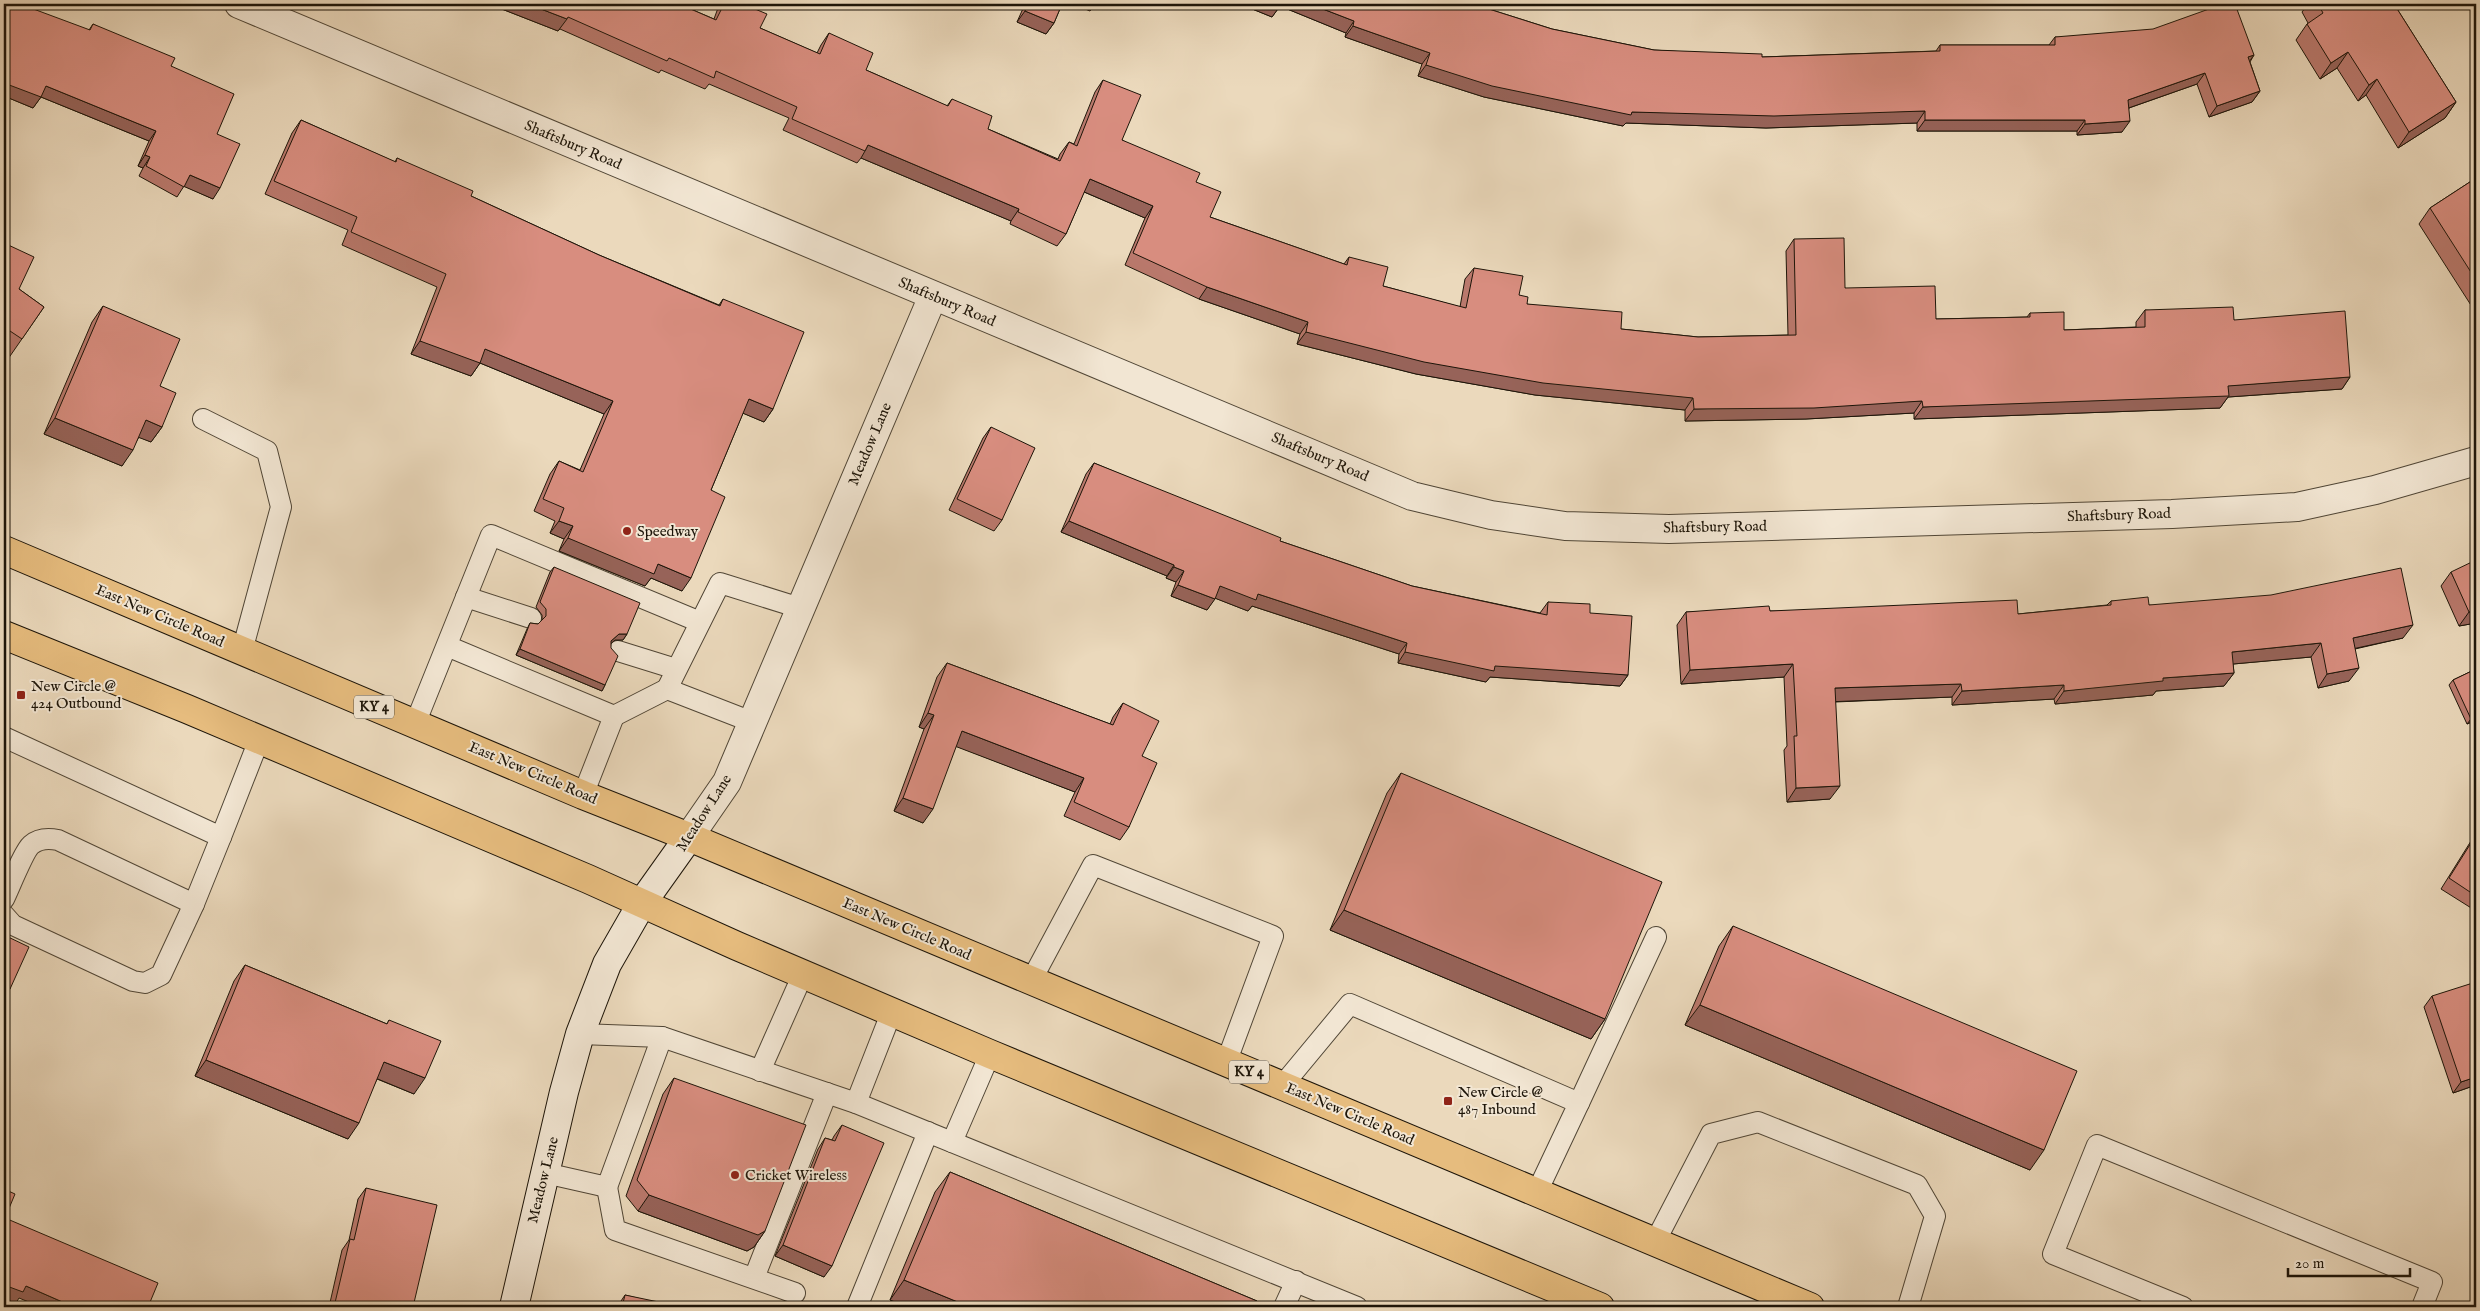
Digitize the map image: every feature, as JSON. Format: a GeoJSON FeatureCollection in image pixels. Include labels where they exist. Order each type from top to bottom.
{"type":"FeatureCollection","features":[{"type":"Feature","properties":{"kind":"highway","name":"East New Circle Road"},"geometry":{"type":"LineString","coordinates":[[4,550],[583,795],[689,837],[1810,1307]]}},
{"type":"Feature","properties":{"kind":"highway"},"geometry":{"type":"LineString","coordinates":[[4,635],[259,740],[990,1054],[1590,1305]]}},
{"type":"Feature","properties":{"kind":"street","name":"Shaftsbury Road"},"geometry":{"type":"LineString","coordinates":[[239,4],[1412,496],[1491,515],[1564,526],[1669,529],[2172,514],[2297,507],[2375,490],[2476,461]]}},
{"type":"Feature","properties":{"kind":"street","name":"Meadow Lane"},"geometry":{"type":"LineString","coordinates":[[514,1307],[544,1172],[580,1034],[607,964],[642,903],[727,782],[933,296]]}},
{"type":"Feature","properties":{"kind":"lane"},"geometry":{"type":"LineString","coordinates":[[203,419],[267,451],[281,507],[242,651]]}},
{"type":"Feature","properties":{"kind":"lane"},"geometry":{"type":"LineString","coordinates":[[415,724],[491,535],[588,581],[700,622]]}},
{"type":"Feature","properties":{"kind":"lane"},"geometry":{"type":"LineString","coordinates":[[583,795],[614,716],[667,689],[720,582],[800,608]]}},
{"type":"Feature","properties":{"kind":"lane"},"geometry":{"type":"LineString","coordinates":[[466,597],[531,618]]}},
{"type":"Feature","properties":{"kind":"lane"},"geometry":{"type":"LineString","coordinates":[[447,646],[550,679],[614,716]]}},
{"type":"Feature","properties":{"kind":"lane"},"geometry":{"type":"LineString","coordinates":[[618,651],[676,669]]}},
{"type":"Feature","properties":{"kind":"lane"},"geometry":{"type":"LineString","coordinates":[[667,689],[752,722]]}},
{"type":"Feature","properties":{"kind":"lane"},"geometry":{"type":"LineString","coordinates":[[4,737],[221,837]]}},
{"type":"Feature","properties":{"kind":"lane"},"geometry":{"type":"LineString","coordinates":[[4,914],[13,925],[133,981],[145,982],[161,975],[194,904],[259,740]]}},
{"type":"Feature","properties":{"kind":"lane"},"geometry":{"type":"LineString","coordinates":[[4,900],[29,846],[40,839],[50,838],[58,840],[194,904]]}},
{"type":"Feature","properties":{"kind":"lane"},"geometry":{"type":"LineString","coordinates":[[1031,981],[1093,865],[1273,936],[1226,1063]]}},
{"type":"Feature","properties":{"kind":"lane"},"geometry":{"type":"LineString","coordinates":[[1537,1192],[1656,937]]}},
{"type":"Feature","properties":{"kind":"lane"},"geometry":{"type":"LineString","coordinates":[[760,1071],[803,974]]}},
{"type":"Feature","properties":{"kind":"lane"},"geometry":{"type":"LineString","coordinates":[[1282,1086],[1350,1004],[1578,1103]]}},
{"type":"Feature","properties":{"kind":"lane"},"geometry":{"type":"LineString","coordinates":[[856,1103],[892,1011]]}},
{"type":"Feature","properties":{"kind":"lane"},"geometry":{"type":"LineString","coordinates":[[580,1034],[662,1038],[856,1103],[1357,1307]]}},
{"type":"Feature","properties":{"kind":"lane"},"geometry":{"type":"LineString","coordinates":[[662,1038],[607,1187],[615,1230],[795,1293]]}},
{"type":"Feature","properties":{"kind":"lane"},"geometry":{"type":"LineString","coordinates":[[952,1142],[990,1054]]}},
{"type":"Feature","properties":{"kind":"lane"},"geometry":{"type":"LineString","coordinates":[[754,1278],[827,1093]]}},
{"type":"Feature","properties":{"kind":"lane"},"geometry":{"type":"LineString","coordinates":[[1654,1242],[1711,1134],[1758,1122],[1917,1185],[1935,1216],[1908,1307]]}},
{"type":"Feature","properties":{"kind":"lane"},"geometry":{"type":"LineString","coordinates":[[856,1307],[928,1132]]}},
{"type":"Feature","properties":{"kind":"lane"},"geometry":{"type":"LineString","coordinates":[[2184,1307],[2053,1254],[2097,1144],[2432,1282],[2422,1307]]}},
{"type":"Feature","properties":{"kind":"lane"},"geometry":{"type":"LineString","coordinates":[[544,1172],[607,1187]]}},
{"type":"Feature","properties":{"kind":"lane"},"geometry":{"type":"LineString","coordinates":[[1284,1307],[1296,1281]]}},
{"type":"Feature","properties":{"kind":"building"},"geometry":{"type":"Polygon","coordinates":[[[4,4],[20,4],[90,30],[93,24],[175,58],[171,66],[234,94],[217,134],[240,144],[220,188],[190,175],[184,187],[146,166],[150,157],[145,155],[156,131],[46,86],[41,97],[4,83],[4,4]]]}},
{"type":"Feature","properties":{"kind":"building"},"geometry":{"type":"Polygon","coordinates":[[[528,4],[679,4],[716,20],[724,4],[743,4],[767,14],[760,28],[820,54],[829,33],[873,53],[866,70],[948,106],[952,99],[992,116],[988,129],[1060,161],[1069,142],[1077,146],[1103,80],[1141,95],[1122,140],[1200,173],[1196,182],[1221,192],[1210,217],[1347,265],[1349,257],[1388,267],[1383,286],[1466,308],[1474,268],[1523,276],[1519,295],[1528,297],[1527,304],[1622,312],[1621,329],[1698,337],[1796,335],[1794,239],[1844,238],[1845,288],[1935,286],[1936,319],[2030,317],[2030,313],[2064,312],[2064,330],[2145,327],[2145,310],[2233,307],[2234,320],[2345,311],[2350,377],[2228,386],[2229,396],[1923,407],[1922,401],[1814,408],[1694,409],[1693,398],[1543,383],[1424,362],[1306,332],[1308,322],[1207,287],[1133,253],[1153,206],[1090,179],[1066,234],[1018,212],[1019,209],[868,145],[865,151],[792,119],[797,107],[716,71],[714,78],[669,58],[667,61],[568,17],[567,19],[528,4]]]}},
{"type":"Feature","properties":{"kind":"building"},"geometry":{"type":"Polygon","coordinates":[[[1028,4],[1062,4],[1054,23],[1025,11],[1028,4]]]}},
{"type":"Feature","properties":{"kind":"building"},"geometry":{"type":"Polygon","coordinates":[[[1310,4],[1473,4],[1552,29],[1654,50],[1762,54],[1762,57],[1940,51],[1940,45],[2055,45],[2055,37],[2153,29],[2223,4],[2235,4],[2254,55],[2248,57],[2260,91],[2217,106],[2205,73],[2128,100],[2130,121],[2085,124],[2085,120],[1925,120],[1925,111],[1774,116],[1632,112],[1631,115],[1492,86],[1426,65],[1430,53],[1353,26],[1354,21],[1310,4]]]}},
{"type":"Feature","properties":{"kind":"building"},"geometry":{"type":"Polygon","coordinates":[[[2318,4],[2394,4],[2456,102],[2409,132],[2377,79],[2369,85],[2348,52],[2331,63],[2307,24],[2323,13],[2318,4]]]}},
{"type":"Feature","properties":{"kind":"building"},"geometry":{"type":"Polygon","coordinates":[[[301,120],[396,162],[397,158],[473,191],[471,196],[599,255],[720,306],[723,299],[804,332],[773,409],[749,399],[711,490],[725,497],[691,578],[658,564],[654,574],[568,538],[573,526],[559,521],[564,508],[543,499],[559,461],[583,472],[613,401],[485,349],[480,363],[420,341],[446,274],[351,232],[357,217],[274,181],[301,120]]]}},
{"type":"Feature","properties":{"kind":"building"},"geometry":{"type":"Polygon","coordinates":[[[2476,178],[2476,280],[2430,208],[2476,178]]]}},
{"type":"Feature","properties":{"kind":"building"},"geometry":{"type":"Polygon","coordinates":[[[4,243],[34,257],[19,289],[44,307],[22,339],[4,327],[4,243]]]}},
{"type":"Feature","properties":{"kind":"building"},"geometry":{"type":"Polygon","coordinates":[[[103,306],[180,339],[160,386],[176,393],[162,427],[146,420],[133,450],[55,418],[103,306]]]}},
{"type":"Feature","properties":{"kind":"building"},"geometry":{"type":"Polygon","coordinates":[[[991,427],[1035,448],[1002,520],[957,499],[991,427]]]}},
{"type":"Feature","properties":{"kind":"building"},"geometry":{"type":"Polygon","coordinates":[[[1094,463],[1281,538],[1280,541],[1412,586],[1547,615],[1548,602],[1590,604],[1590,613],[1632,616],[1628,675],[1495,666],[1494,671],[1405,652],[1407,643],[1258,594],[1256,600],[1220,586],[1215,599],[1178,585],[1184,571],[1174,567],[1174,565],[1069,521],[1094,463]]]}},
{"type":"Feature","properties":{"kind":"building"},"geometry":{"type":"Polygon","coordinates":[[[2476,560],[2476,611],[2469,612],[2451,572],[2476,560]]]}},
{"type":"Feature","properties":{"kind":"building"},"geometry":{"type":"Polygon","coordinates":[[[554,567],[640,603],[627,634],[619,634],[611,641],[611,648],[618,656],[605,685],[520,649],[530,623],[538,624],[546,616],[546,609],[540,602],[554,567]]]}},
{"type":"Feature","properties":{"kind":"building"},"geometry":{"type":"Polygon","coordinates":[[[2401,568],[2413,625],[2353,638],[2359,668],[2327,674],[2321,643],[2232,652],[2234,673],[2163,678],[2163,681],[2064,691],[2064,685],[1962,691],[1961,684],[1835,688],[1840,786],[1796,788],[1794,736],[1797,736],[1793,664],[1690,670],[1686,612],[1769,606],[1770,611],[2017,600],[2018,614],[2111,605],[2111,601],[2148,597],[2149,605],[2271,595],[2401,568]]]}},
{"type":"Feature","properties":{"kind":"building"},"geometry":{"type":"Polygon","coordinates":[[[947,663],[1113,725],[1123,703],[1159,721],[1142,756],[1157,763],[1129,827],[1074,802],[1084,778],[962,731],[933,809],[903,798],[934,715],[928,713],[947,663]]]}},
{"type":"Feature","properties":{"kind":"building"},"geometry":{"type":"Polygon","coordinates":[[[2476,669],[2476,716],[2471,719],[2453,680],[2476,669]]]}},
{"type":"Feature","properties":{"kind":"building"},"geometry":{"type":"Polygon","coordinates":[[[1401,773],[1662,882],[1605,1019],[1344,910],[1401,773]]]}},
{"type":"Feature","properties":{"kind":"building"},"geometry":{"type":"Polygon","coordinates":[[[2476,835],[2476,896],[2449,878],[2476,835]]]}},
{"type":"Feature","properties":{"kind":"building"},"geometry":{"type":"Polygon","coordinates":[[[1733,926],[2077,1071],[2044,1150],[1700,1005],[1733,926]]]}},
{"type":"Feature","properties":{"kind":"building"},"geometry":{"type":"Polygon","coordinates":[[[4,935],[29,947],[10,989],[4,986],[4,935]]]}},
{"type":"Feature","properties":{"kind":"building"},"geometry":{"type":"Polygon","coordinates":[[[245,965],[387,1024],[389,1020],[441,1041],[425,1078],[384,1062],[359,1123],[206,1060],[245,965]]]}},
{"type":"Feature","properties":{"kind":"building"},"geometry":{"type":"Polygon","coordinates":[[[2476,982],[2476,1077],[2461,1082],[2432,996],[2476,982]]]}},
{"type":"Feature","properties":{"kind":"building"},"geometry":{"type":"Polygon","coordinates":[[[674,1078],[806,1125],[765,1231],[758,1235],[649,1195],[637,1180],[674,1078]]]}},
{"type":"Feature","properties":{"kind":"building"},"geometry":{"type":"Polygon","coordinates":[[[842,1125],[884,1143],[832,1266],[783,1245],[825,1138],[835,1141],[842,1125]]]}},
{"type":"Feature","properties":{"kind":"building"},"geometry":{"type":"Polygon","coordinates":[[[950,1172],[1257,1301],[1255,1307],[970,1307],[904,1280],[950,1172]]]}},
{"type":"Feature","properties":{"kind":"building"},"geometry":{"type":"Polygon","coordinates":[[[366,1188],[437,1205],[413,1307],[334,1307],[350,1239],[354,1240],[366,1188]]]}},
{"type":"Feature","properties":{"kind":"building"},"geometry":{"type":"Polygon","coordinates":[[[4,1189],[15,1194],[5,1218],[158,1283],[148,1307],[74,1307],[26,1286],[23,1292],[4,1285],[4,1189]]]}},
{"type":"Feature","properties":{"kind":"building"},"geometry":{"type":"Polygon","coordinates":[[[625,1295],[673,1305],[673,1307],[622,1307],[625,1295]]]}},
{"type":"Feature","properties":{"kind":"place","name":"Speedway"},"geometry":{"type":"Point","coordinates":[627,531]}},
{"type":"Feature","properties":{"kind":"place","name":"New Circle @ 424 Outbound"},"geometry":{"type":"Point","coordinates":[21,695]}},
{"type":"Feature","properties":{"kind":"place","name":"New Circle @ 487 Inbound"},"geometry":{"type":"Point","coordinates":[1448,1101]}},
{"type":"Feature","properties":{"kind":"place","name":"Cricket Wireless"},"geometry":{"type":"Point","coordinates":[735,1175]}}]}
